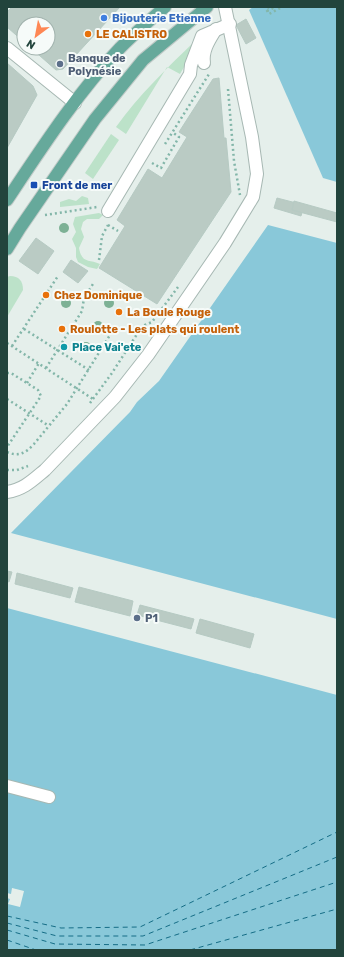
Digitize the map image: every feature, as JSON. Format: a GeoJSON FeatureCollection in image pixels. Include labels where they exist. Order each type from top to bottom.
{"type":"FeatureCollection","features":[{"type":"Feature","properties":{"kind":"main road"},"geometry":{"type":"LineString","coordinates":[[9,192],[92,81],[120,49],[165,7]]}},
{"type":"Feature","properties":{"kind":"main road"},"geometry":{"type":"LineString","coordinates":[[7,249],[95,119],[138,66],[143,60],[207,7]]}},
{"type":"Feature","properties":{"kind":"street"},"geometry":{"type":"LineString","coordinates":[[7,492],[21,489],[33,481],[116,397],[162,336],[225,243],[253,197],[257,174],[252,136],[226,7]]}},
{"type":"Feature","properties":{"kind":"street"},"geometry":{"type":"LineString","coordinates":[[108,212],[190,74],[191,64],[200,38],[204,34],[230,24]]}},
{"type":"Feature","properties":{"kind":"street"},"geometry":{"type":"LineString","coordinates":[[204,63],[204,50],[216,29]]}},
{"type":"Feature","properties":{"kind":"street"},"geometry":{"type":"LineString","coordinates":[[7,48],[75,103]]}},
{"type":"Feature","properties":{"kind":"street"},"geometry":{"type":"LineString","coordinates":[[7,786],[49,797]]}},
{"type":"Feature","properties":{"kind":"path"},"geometry":{"type":"LineString","coordinates":[[267,11],[266,9],[269,7]]}},
{"type":"Feature","properties":{"kind":"path"},"geometry":{"type":"LineString","coordinates":[[267,11],[276,7]]}},
{"type":"Feature","properties":{"kind":"path"},"geometry":{"type":"LineString","coordinates":[[267,11],[269,14],[282,7]]}},
{"type":"Feature","properties":{"kind":"path"},"geometry":{"type":"LineString","coordinates":[[227,82],[234,160],[240,196]]}},
{"type":"Feature","properties":{"kind":"path"},"geometry":{"type":"LineString","coordinates":[[152,163],[161,168],[179,137],[172,132]]}},
{"type":"Feature","properties":{"kind":"path"},"geometry":{"type":"LineString","coordinates":[[45,215],[100,207],[108,212],[108,225],[102,236],[100,260]]}},
{"type":"Feature","properties":{"kind":"path"},"geometry":{"type":"LineString","coordinates":[[108,225],[118,231]]}},
{"type":"Feature","properties":{"kind":"path"},"geometry":{"type":"LineString","coordinates":[[12,346],[58,276]]}},
{"type":"Feature","properties":{"kind":"path"},"geometry":{"type":"LineString","coordinates":[[89,405],[139,331],[145,325],[152,322],[182,280]]}},
{"type":"Feature","properties":{"kind":"path"},"geometry":{"type":"LineString","coordinates":[[46,368],[82,311],[84,298],[93,284]]}},
{"type":"Feature","properties":{"kind":"path"},"geometry":{"type":"LineString","coordinates":[[24,329],[89,370]]}},
{"type":"Feature","properties":{"kind":"path"},"geometry":{"type":"LineString","coordinates":[[7,452],[20,454],[29,449],[67,404],[110,336]]}},
{"type":"Feature","properties":{"kind":"path"},"geometry":{"type":"LineString","coordinates":[[7,343],[93,398]]}},
{"type":"Feature","properties":{"kind":"path"},"geometry":{"type":"LineString","coordinates":[[27,383],[39,363]]}},
{"type":"Feature","properties":{"kind":"path"},"geometry":{"type":"LineString","coordinates":[[7,373],[11,373],[38,390],[41,396],[7,447]]}},
{"type":"Feature","properties":{"kind":"path"},"geometry":{"type":"LineString","coordinates":[[7,399],[49,426]]}},
{"type":"Feature","properties":{"kind":"path"},"geometry":{"type":"LineString","coordinates":[[7,470],[27,467],[34,463]]}},
{"type":"Feature","properties":{"kind":"green space"},"geometry":{"type":"Polygon","coordinates":[[[195,41],[191,55],[180,74],[168,67],[195,41]]]}},
{"type":"Feature","properties":{"kind":"green space"},"geometry":{"type":"Polygon","coordinates":[[[165,71],[126,134],[116,127],[134,104],[165,71]]]}},
{"type":"Feature","properties":{"kind":"green space"},"geometry":{"type":"Polygon","coordinates":[[[111,134],[119,140],[93,179],[85,173],[111,134]]]}},
{"type":"Feature","properties":{"kind":"green space"},"geometry":{"type":"Polygon","coordinates":[[[82,196],[88,198],[89,204],[60,207],[60,202],[69,199],[76,201],[82,196]]]}},
{"type":"Feature","properties":{"kind":"green space"},"geometry":{"type":"Polygon","coordinates":[[[99,213],[103,215],[99,219],[87,219],[83,222],[81,229],[84,237],[79,248],[84,259],[100,264],[97,269],[88,267],[78,262],[76,257],[76,248],[72,239],[76,232],[73,224],[75,217],[99,213]]]}},
{"type":"Feature","properties":{"kind":"green space"},"geometry":{"type":"Polygon","coordinates":[[[7,277],[16,277],[20,280],[23,290],[7,317],[7,277]]]}},
{"type":"Feature","properties":{"kind":"water"},"geometry":{"type":"Polygon","coordinates":[[[253,7],[337,7],[337,182],[323,178],[249,10],[253,7]]]}},
{"type":"Feature","properties":{"kind":"water"},"geometry":{"type":"Polygon","coordinates":[[[268,225],[337,243],[337,619],[11,533],[159,381],[268,225]]]}},
{"type":"Feature","properties":{"kind":"water"},"geometry":{"type":"Polygon","coordinates":[[[7,608],[337,695],[337,950],[7,950],[7,608]]]}},
{"type":"Feature","properties":{"kind":"pier"},"geometry":{"type":"Polygon","coordinates":[[[12,888],[24,891],[20,907],[8,904],[10,899],[7,898],[7,893],[11,894],[12,888]]]}},
{"type":"Feature","properties":{"kind":"building"},"geometry":{"type":"Polygon","coordinates":[[[12,7],[120,7],[63,69],[56,70],[40,56],[56,56],[56,16],[16,16],[16,35],[7,27],[7,12],[12,7]]]}},
{"type":"Feature","properties":{"kind":"building"},"geometry":{"type":"Polygon","coordinates":[[[246,19],[256,38],[246,44],[236,25],[246,19]]]}},
{"type":"Feature","properties":{"kind":"building"},"geometry":{"type":"Polygon","coordinates":[[[7,63],[33,86],[37,95],[7,148],[7,63]]]}},
{"type":"Feature","properties":{"kind":"building"},"geometry":{"type":"Polygon","coordinates":[[[219,78],[224,138],[226,138],[231,192],[157,304],[99,268],[125,226],[117,220],[148,169],[162,178],[187,137],[179,132],[213,79],[219,78]]]}},
{"type":"Feature","properties":{"kind":"building"},"geometry":{"type":"Polygon","coordinates":[[[277,198],[304,205],[301,216],[274,208],[277,198]]]}},
{"type":"Feature","properties":{"kind":"building"},"geometry":{"type":"Polygon","coordinates":[[[294,201],[337,213],[337,222],[292,210],[294,201]]]}},
{"type":"Feature","properties":{"kind":"building"},"geometry":{"type":"Polygon","coordinates":[[[36,238],[54,251],[38,274],[19,261],[36,238]]]}},
{"type":"Feature","properties":{"kind":"building"},"geometry":{"type":"Polygon","coordinates":[[[71,260],[88,271],[78,283],[63,272],[71,260]]]}},
{"type":"Feature","properties":{"kind":"building"},"geometry":{"type":"Polygon","coordinates":[[[7,571],[12,572],[9,582],[7,581],[7,571]]]}},
{"type":"Feature","properties":{"kind":"building"},"geometry":{"type":"Polygon","coordinates":[[[17,573],[73,588],[70,598],[15,584],[17,573]]]}},
{"type":"Feature","properties":{"kind":"building"},"geometry":{"type":"Polygon","coordinates":[[[79,587],[133,601],[130,616],[75,602],[79,587]]]}},
{"type":"Feature","properties":{"kind":"building"},"geometry":{"type":"Polygon","coordinates":[[[140,605],[194,619],[191,629],[137,615],[140,605]]]}},
{"type":"Feature","properties":{"kind":"building"},"geometry":{"type":"Polygon","coordinates":[[[200,619],[254,634],[250,648],[196,633],[200,619]]]}},
{"type":"Feature","properties":{"kind":"ferry route"},"geometry":{"type":"LineString","coordinates":[[7,916],[61,928],[140,927],[337,832]]}},
{"type":"Feature","properties":{"kind":"ferry route"},"geometry":{"type":"LineString","coordinates":[[7,923],[57,936],[143,936],[337,857]]}},
{"type":"Feature","properties":{"kind":"ferry route"},"geometry":{"type":"LineString","coordinates":[[7,930],[55,944],[145,945],[337,882]]}},
{"type":"Feature","properties":{"kind":"ferry route"},"geometry":{"type":"LineString","coordinates":[[190,950],[337,909]]}},
{"type":"Feature","properties":{"kind":"ferry route"},"geometry":{"type":"LineString","coordinates":[[7,940],[36,950]]}},
{"type":"Feature","properties":{"kind":"place","name":"Bijouterie Etienne"},"geometry":{"type":"Point","coordinates":[104,18]}},
{"type":"Feature","properties":{"kind":"place","name":"LE CALISTRO"},"geometry":{"type":"Point","coordinates":[88,34]}},
{"type":"Feature","properties":{"kind":"place","name":"Banque de Polynésie"},"geometry":{"type":"Point","coordinates":[60,64]}},
{"type":"Feature","properties":{"kind":"place","name":"Front de mer"},"geometry":{"type":"Point","coordinates":[34,185]}},
{"type":"Feature","properties":{"kind":"place","name":"Chez Dominique"},"geometry":{"type":"Point","coordinates":[46,295]}},
{"type":"Feature","properties":{"kind":"place","name":"La Boule Rouge"},"geometry":{"type":"Point","coordinates":[119,312]}},
{"type":"Feature","properties":{"kind":"place","name":"Roulotte - Les plats qui roulent"},"geometry":{"type":"Point","coordinates":[62,329]}},
{"type":"Feature","properties":{"kind":"place","name":"Place Vai'ete"},"geometry":{"type":"Point","coordinates":[64,347]}},
{"type":"Feature","properties":{"kind":"place","name":"P1"},"geometry":{"type":"Point","coordinates":[137,618]}}]}
